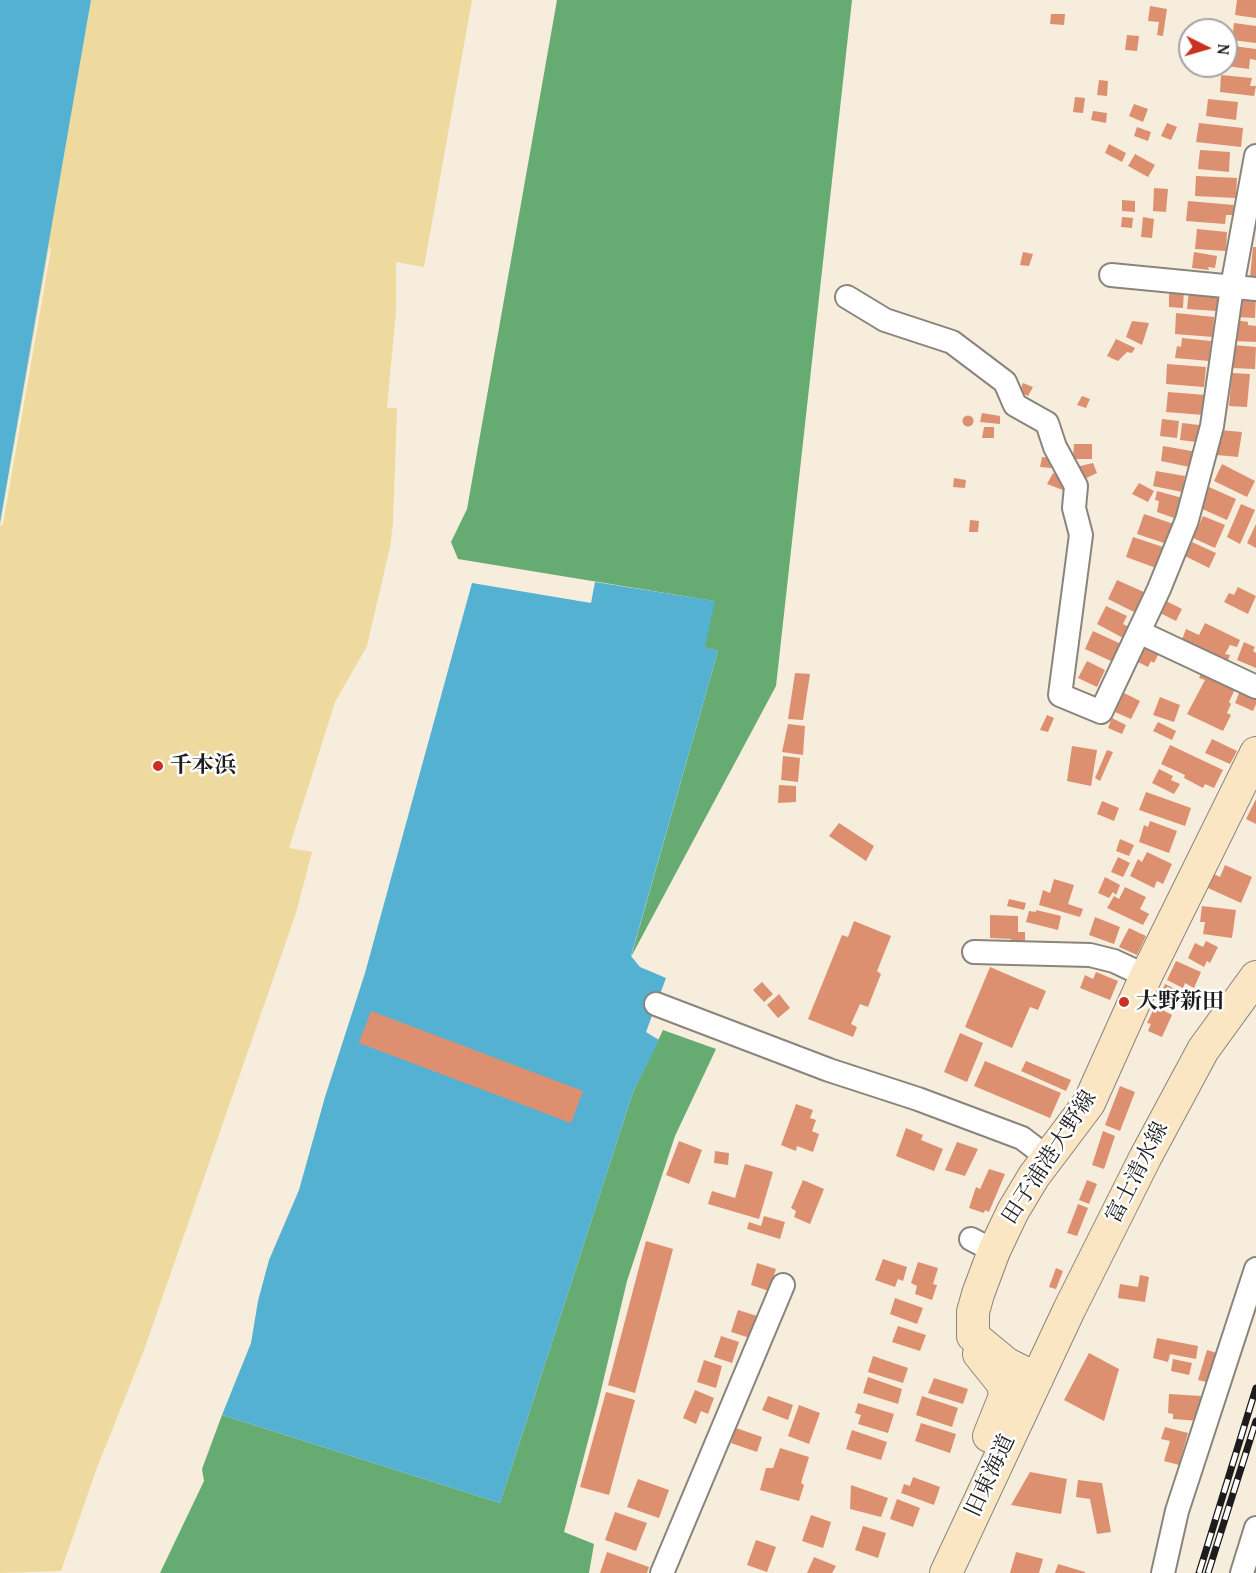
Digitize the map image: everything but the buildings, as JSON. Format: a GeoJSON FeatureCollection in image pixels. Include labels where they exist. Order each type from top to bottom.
{"type":"FeatureCollection","features":[{"type":"Feature","properties":{"kind":"main road","name":"田子浦港大野線"},"geometry":{"type":"LineString","coordinates":[[974,1336],[973,1312],[982,1245],[1013,1211],[1047,1157],[1089,1104],[1146,976],[1256,753]]}},
{"type":"Feature","properties":{"kind":"main road","name":"富士清水線"},"geometry":{"type":"LineString","coordinates":[[1037,1379],[1145,1158],[1198,1060],[1256,977]]}},
{"type":"Feature","properties":{"kind":"main road"},"geometry":{"type":"LineString","coordinates":[[974,1336],[1007,1364],[1037,1379]]}},
{"type":"Feature","properties":{"kind":"main road"},"geometry":{"type":"LineString","coordinates":[[933,1573],[1005,1396],[1003,1384],[977,1352],[974,1336]]}},
{"type":"Feature","properties":{"kind":"main road","name":"旧東海道"},"geometry":{"type":"LineString","coordinates":[[946,1573],[1037,1379]]}},
{"type":"Feature","properties":{"kind":"street"},"geometry":{"type":"LineString","coordinates":[[847,297],[885,320],[952,342],[1005,382],[1015,405],[1047,423],[1055,447],[1076,486],[1074,508],[1080,536],[1060,695],[1101,712],[1160,589],[1187,520],[1212,426],[1232,287],[1252,200],[1256,156]]}},
{"type":"Feature","properties":{"kind":"street"},"geometry":{"type":"LineString","coordinates":[[1111,275],[1256,289]]}},
{"type":"Feature","properties":{"kind":"street"},"geometry":{"type":"LineString","coordinates":[[1139,632],[1256,687]]}},
{"type":"Feature","properties":{"kind":"street"},"geometry":{"type":"LineString","coordinates":[[974,952],[1090,955],[1114,961],[1146,976]]}},
{"type":"Feature","properties":{"kind":"street"},"geometry":{"type":"LineString","coordinates":[[656,1004],[829,1070],[918,1098],[1023,1138],[1047,1157]]}},
{"type":"Feature","properties":{"kind":"street"},"geometry":{"type":"LineString","coordinates":[[1163,1573],[1177,1511],[1256,1269]]}},
{"type":"Feature","properties":{"kind":"street"},"geometry":{"type":"LineString","coordinates":[[662,1573],[783,1285]]}},
{"type":"Feature","properties":{"kind":"street"},"geometry":{"type":"LineString","coordinates":[[1242,1573],[1256,1528]]}},
{"type":"Feature","properties":{"kind":"green space"},"geometry":{"type":"Polygon","coordinates":[[[557,0],[852,0],[776,686],[631,957],[718,651],[704,647],[714,601],[458,559],[451,542],[467,509],[557,0]]]}},
{"type":"Feature","properties":{"kind":"green space"},"geometry":{"type":"Polygon","coordinates":[[[663,1030],[716,1049],[675,1136],[627,1281],[564,1532],[594,1544],[589,1573],[160,1573],[204,1481],[202,1469],[222,1415],[500,1503],[633,1092],[663,1030]]]}},
{"type":"Feature","properties":{"kind":"sand","name":"千本浜"},"geometry":{"type":"Polygon","coordinates":[[[91,0],[472,0],[424,267],[396,262],[396,311],[387,408],[397,408],[390,547],[367,646],[335,702],[289,848],[312,852],[296,913],[144,1350],[95,1473],[61,1571],[0,1573],[0,523],[91,0]]]}},
{"type":"Feature","properties":{"kind":"water"},"geometry":{"type":"Polygon","coordinates":[[[0,0],[91,0],[0,523],[0,0]]]}},
{"type":"Feature","properties":{"kind":"water"},"geometry":{"type":"Polygon","coordinates":[[[595,582],[715,601],[705,647],[718,651],[631,956],[640,967],[666,978],[646,1032],[659,1040],[633,1092],[500,1503],[222,1415],[251,1343],[258,1301],[269,1260],[299,1190],[325,1097],[365,973],[472,583],[591,603],[595,582]]]}},
{"type":"Feature","properties":{"kind":"pier"},"geometry":{"type":"Polygon","coordinates":[[[49,248],[51,249],[3,524],[0,526],[49,248]]]}},
{"type":"Feature","properties":{"kind":"railway"},"geometry":{"type":"LineString","coordinates":[[1199,1573],[1256,1388]]}},
{"type":"Feature","properties":{"kind":"railway"},"geometry":{"type":"LineString","coordinates":[[1208,1573],[1256,1421]]}},
{"type":"Feature","properties":{"kind":"place","name":"千本浜"},"geometry":{"type":"Point","coordinates":[158,766]}},
{"type":"Feature","properties":{"kind":"place","name":"大野新田"},"geometry":{"type":"Point","coordinates":[1124,1002]}}]}
